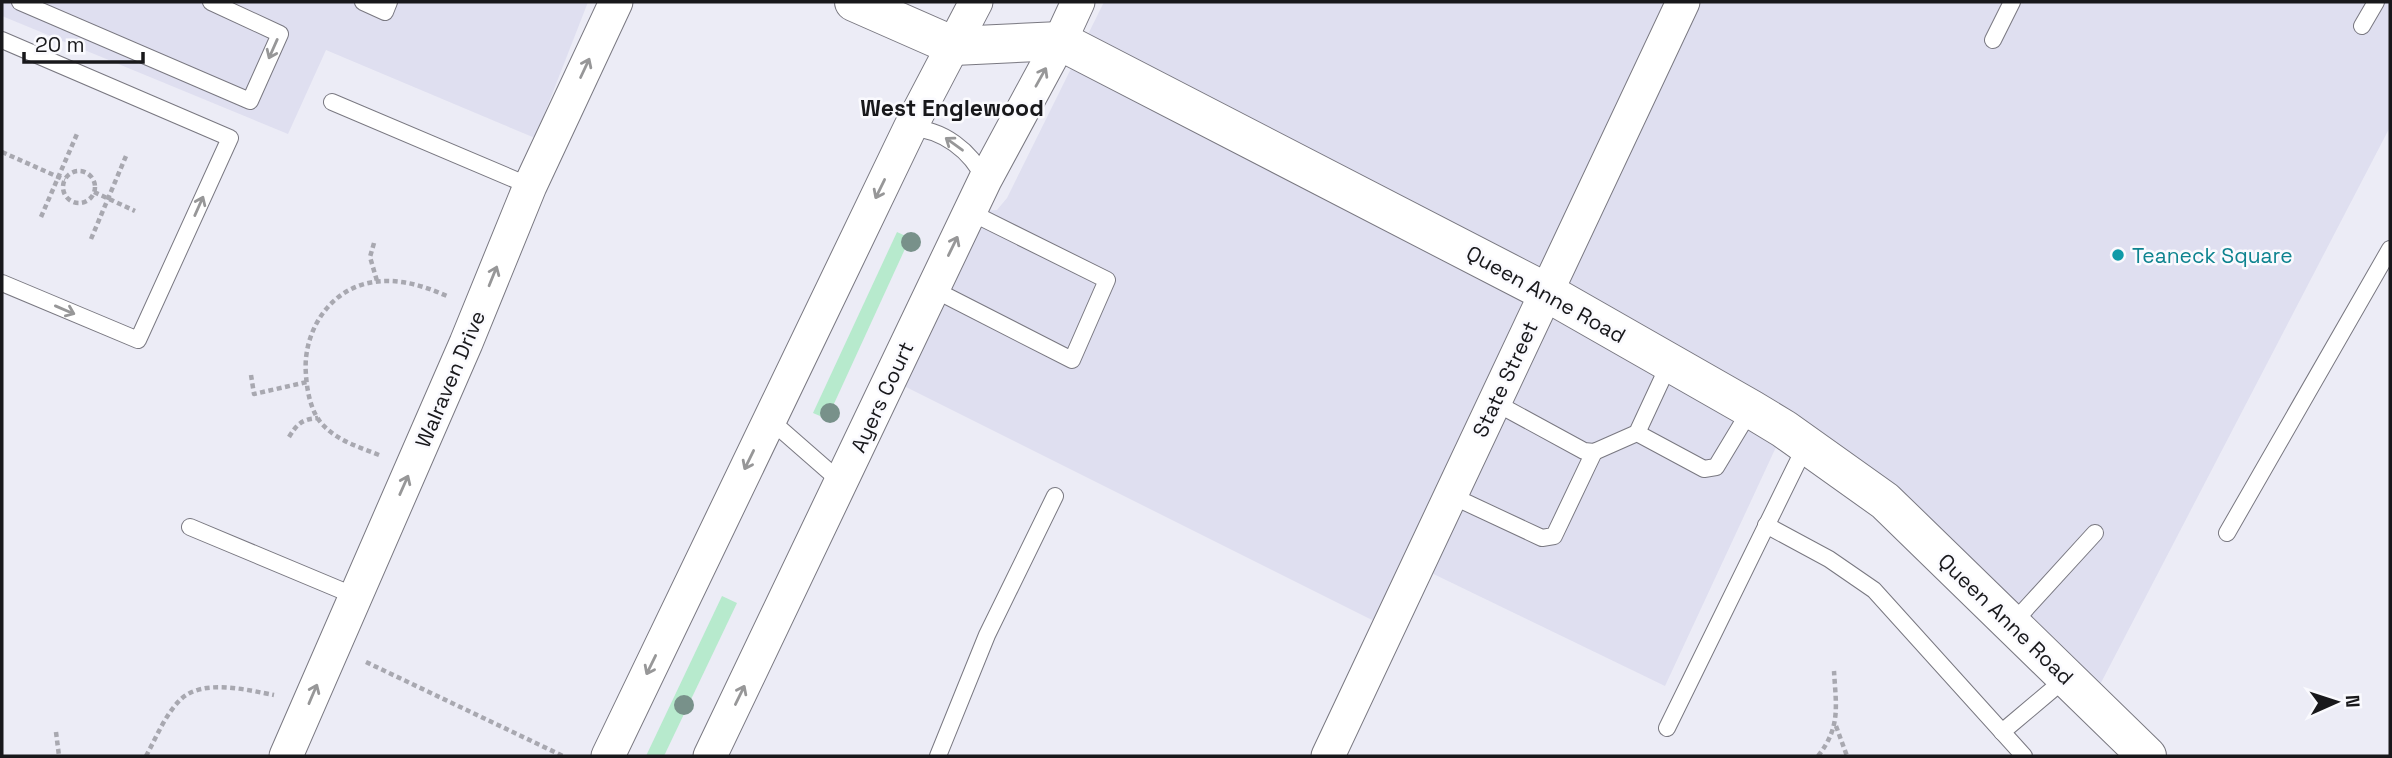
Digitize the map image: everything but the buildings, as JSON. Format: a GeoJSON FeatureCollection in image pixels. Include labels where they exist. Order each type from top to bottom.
{"type":"FeatureCollection","features":[{"type":"Feature","properties":{"kind":"street","name":"Walraven Drive"},"geometry":{"type":"LineString","coordinates":[[286,756],[480,310],[530,186],[616,2]]}},
{"type":"Feature","properties":{"kind":"street"},"geometry":{"type":"LineString","coordinates":[[854,2],[954,46],[1060,41]]}},
{"type":"Feature","properties":{"kind":"street"},"geometry":{"type":"LineString","coordinates":[[608,756],[910,128],[976,2]]}},
{"type":"Feature","properties":{"kind":"street","name":"Ayers Court"},"geometry":{"type":"LineString","coordinates":[[710,756],[985,180],[1060,41],[1078,2]]}},
{"type":"Feature","properties":{"kind":"street","name":"State Street"},"geometry":{"type":"LineString","coordinates":[[1328,756],[1683,2]]}},
{"type":"Feature","properties":{"kind":"street","name":"Queen Anne Road"},"geometry":{"type":"LineString","coordinates":[[1060,41],[1546,292],[1751,409],[1806,444],[1885,501],[2147,756]]}},
{"type":"Feature","properties":{"kind":"lane"},"geometry":{"type":"LineString","coordinates":[[20,2],[250,102],[280,34],[211,2]]}},
{"type":"Feature","properties":{"kind":"lane"},"geometry":{"type":"LineString","coordinates":[[363,2],[385,12],[389,2]]}},
{"type":"Feature","properties":{"kind":"lane"},"geometry":{"type":"LineString","coordinates":[[1993,40],[2012,2]]}},
{"type":"Feature","properties":{"kind":"lane"},"geometry":{"type":"LineString","coordinates":[[2362,26],[2376,2]]}},
{"type":"Feature","properties":{"kind":"lane"},"geometry":{"type":"LineString","coordinates":[[2,40],[230,138],[138,340],[2,283]]}},
{"type":"Feature","properties":{"kind":"lane"},"geometry":{"type":"LineString","coordinates":[[331,102],[530,186]]}},
{"type":"Feature","properties":{"kind":"lane"},"geometry":{"type":"LineString","coordinates":[[910,128],[933,132],[959,146],[974,162],[985,180]]}},
{"type":"Feature","properties":{"kind":"lane"},"geometry":{"type":"LineString","coordinates":[[933,289],[1072,360],[1107,280],[970,212]]}},
{"type":"Feature","properties":{"kind":"lane"},"geometry":{"type":"LineString","coordinates":[[2227,533],[2390,250]]}},
{"type":"Feature","properties":{"kind":"lane"},"geometry":{"type":"LineString","coordinates":[[1494,402],[1584,451],[1594,452],[1637,433],[1670,362]]}},
{"type":"Feature","properties":{"kind":"lane"},"geometry":{"type":"LineString","coordinates":[[1637,433],[1704,469],[1717,467],[1751,409]]}},
{"type":"Feature","properties":{"kind":"lane"},"geometry":{"type":"LineString","coordinates":[[769,419],[841,482]]}},
{"type":"Feature","properties":{"kind":"lane"},"geometry":{"type":"LineString","coordinates":[[1667,728],[1806,444]]}},
{"type":"Feature","properties":{"kind":"lane"},"geometry":{"type":"LineString","coordinates":[[1450,495],[1542,538],[1554,536],[1594,452]]}},
{"type":"Feature","properties":{"kind":"lane"},"geometry":{"type":"LineString","coordinates":[[937,756],[986,635],[1055,496]]}},
{"type":"Feature","properties":{"kind":"lane"},"geometry":{"type":"LineString","coordinates":[[1766,525],[1829,559],[1874,590],[2024,756]]}},
{"type":"Feature","properties":{"kind":"lane"},"geometry":{"type":"LineString","coordinates":[[190,527],[355,596]]}},
{"type":"Feature","properties":{"kind":"lane"},"geometry":{"type":"LineString","coordinates":[[2011,625],[2095,533]]}},
{"type":"Feature","properties":{"kind":"lane"},"geometry":{"type":"LineString","coordinates":[[2002,732],[2066,678]]}},
{"type":"Feature","properties":{"kind":"path"},"geometry":{"type":"LineString","coordinates":[[41,217],[77,134]]}},
{"type":"Feature","properties":{"kind":"path"},"geometry":{"type":"LineString","coordinates":[[2,152],[65,180]]}},
{"type":"Feature","properties":{"kind":"path"},"geometry":{"type":"LineString","coordinates":[[91,239],[125,156]]}},
{"type":"Feature","properties":{"kind":"path"},"geometry":{"type":"LineString","coordinates":[[82,171],[91,177],[94,192],[83,203],[72,202],[63,190],[65,180],[72,173],[82,171]]}},
{"type":"Feature","properties":{"kind":"path"},"geometry":{"type":"LineString","coordinates":[[94,192],[135,211]]}},
{"type":"Feature","properties":{"kind":"path"},"geometry":{"type":"LineString","coordinates":[[374,243],[370,257],[377,281]]}},
{"type":"Feature","properties":{"kind":"path"},"geometry":{"type":"LineString","coordinates":[[412,466],[352,445],[321,424],[312,405],[305,367],[313,326],[338,298],[355,288],[377,281],[426,287],[480,310]]}},
{"type":"Feature","properties":{"kind":"path"},"geometry":{"type":"LineString","coordinates":[[251,375],[254,394],[307,382]]}},
{"type":"Feature","properties":{"kind":"path"},"geometry":{"type":"LineString","coordinates":[[289,437],[296,424],[318,418]]}},
{"type":"Feature","properties":{"kind":"path"},"geometry":{"type":"LineString","coordinates":[[334,646],[563,756]]}},
{"type":"Feature","properties":{"kind":"path"},"geometry":{"type":"LineString","coordinates":[[1834,671],[1836,725],[1846,756]]}},
{"type":"Feature","properties":{"kind":"path"},"geometry":{"type":"LineString","coordinates":[[146,756],[169,714],[180,700],[191,692],[219,688],[309,702]]}},
{"type":"Feature","properties":{"kind":"path"},"geometry":{"type":"LineString","coordinates":[[1818,756],[1836,725]]}},
{"type":"Feature","properties":{"kind":"path"},"geometry":{"type":"LineString","coordinates":[[56,732],[59,756]]}},
{"type":"Feature","properties":{"kind":"shaded area"},"geometry":{"type":"Polygon","coordinates":[[[2,2],[588,2],[535,138],[326,50],[288,134],[2,16],[2,2]]]}},
{"type":"Feature","properties":{"kind":"shaded area"},"geometry":{"type":"Polygon","coordinates":[[[1104,2],[2390,2],[2390,127],[2091,702],[1784,430],[1665,686],[1417,566],[1388,628],[890,379],[970,212],[997,210],[1007,198],[1104,2]]]}},
{"type":"Feature","properties":{"kind":"green space"},"geometry":{"type":"Polygon","coordinates":[[[897,232],[910,238],[827,419],[813,413],[897,232]]]}},
{"type":"Feature","properties":{"kind":"green space"},"geometry":{"type":"Polygon","coordinates":[[[722,596],[737,603],[664,756],[646,756],[722,596]]]}},
{"type":"Feature","properties":{"kind":"place","name":"Teaneck Square"},"geometry":{"type":"Point","coordinates":[2118,255]}},
{"type":"Feature","properties":{"kind":"district","name":"West Englewood"},"geometry":{"type":"Point","coordinates":[952,108]}}]}
